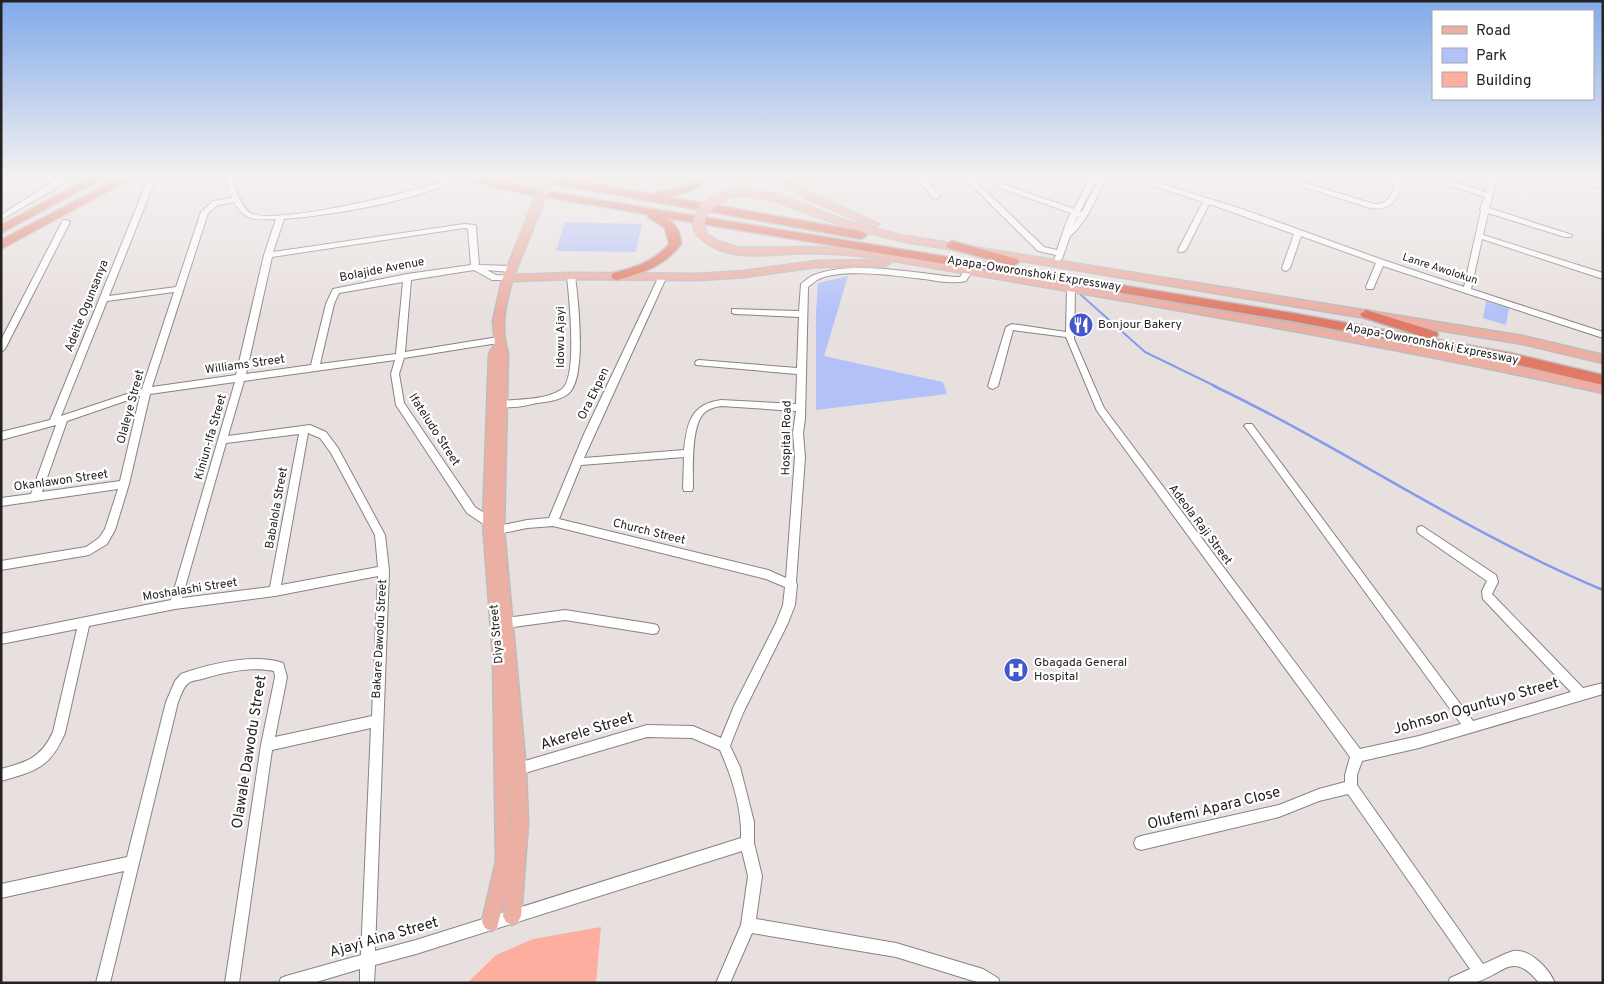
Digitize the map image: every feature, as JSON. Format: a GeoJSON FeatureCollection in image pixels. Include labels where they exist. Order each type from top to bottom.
{"type":"FeatureCollection","features":[{"type":"Feature","properties":{"kind":"highway"},"geometry":{"type":"LineString","coordinates":[[1,230],[16,222]]}},
{"type":"Feature","properties":{"kind":"highway"},"geometry":{"type":"LineString","coordinates":[[1,245],[44,222]]}},
{"type":"Feature","properties":{"kind":"highway"},"geometry":{"type":"LineString","coordinates":[[617,276],[642,269],[666,256],[674,244],[675,238],[673,230],[665,222]]}},
{"type":"Feature","properties":{"kind":"highway","name":"Apapa-Oworonshoki Expressway"},"geometry":{"type":"LineString","coordinates":[[724,222],[953,256],[1020,260],[1431,329],[1603,371]]}},
{"type":"Feature","properties":{"kind":"highway","name":"Apapa-Oworonshoki Expressway"},"geometry":{"type":"LineString","coordinates":[[772,222],[953,256],[1001,272],[1510,358],[1603,380]]}},
{"type":"Feature","properties":{"kind":"highway"},"geometry":{"type":"LineString","coordinates":[[953,256],[986,254],[1020,260]]}},
{"type":"Feature","properties":{"kind":"highway"},"geometry":{"type":"LineString","coordinates":[[953,256],[971,270],[1001,272]]}},
{"type":"Feature","properties":{"kind":"highway"},"geometry":{"type":"LineString","coordinates":[[1232,311],[1291,321]]}},
{"type":"Feature","properties":{"kind":"highway"},"geometry":{"type":"LineString","coordinates":[[1368,319],[1431,329]]}},
{"type":"Feature","properties":{"kind":"main road","name":"Diya Street"},"geometry":{"type":"LineString","coordinates":[[512,916],[520,824],[518,769],[506,623],[494,526],[502,404],[503,353],[499,343],[498,328],[502,298],[531,222]]}},
{"type":"Feature","properties":{"kind":"main road"},"geometry":{"type":"LineString","coordinates":[[699,222],[698,226],[703,235],[724,248],[742,252],[834,251],[875,255],[928,265]]}},
{"type":"Feature","properties":{"kind":"main road"},"geometry":{"type":"LineString","coordinates":[[844,222],[866,230],[927,241]]}},
{"type":"Feature","properties":{"kind":"main road"},"geometry":{"type":"LineString","coordinates":[[873,222],[927,241]]}},
{"type":"Feature","properties":{"kind":"main road","name":"Apapa-Oworonshoki Expressway"},"geometry":{"type":"LineString","coordinates":[[927,241],[953,256]]}},
{"type":"Feature","properties":{"kind":"main road","name":"Apapa-Oworonshoki Expressway"},"geometry":{"type":"LineString","coordinates":[[928,265],[953,256]]}},
{"type":"Feature","properties":{"kind":"main road","name":"Apapa-Oworonshoki Expressway"},"geometry":{"type":"LineString","coordinates":[[1020,260],[1059,258],[1368,319]]}},
{"type":"Feature","properties":{"kind":"main road"},"geometry":{"type":"LineString","coordinates":[[510,273],[551,276],[662,278],[744,274],[817,264],[928,265]]}},
{"type":"Feature","properties":{"kind":"main road","name":"Apapa-Oworonshoki Expressway"},"geometry":{"type":"LineString","coordinates":[[1001,272],[1071,288],[1232,311]]}},
{"type":"Feature","properties":{"kind":"main road"},"geometry":{"type":"LineString","coordinates":[[510,273],[530,278]]}},
{"type":"Feature","properties":{"kind":"main road"},"geometry":{"type":"LineString","coordinates":[[502,298],[520,281],[551,276]]}},
{"type":"Feature","properties":{"kind":"main road","name":"Apapa-Oworonshoki Expressway"},"geometry":{"type":"LineString","coordinates":[[1291,321],[1603,389]]}},
{"type":"Feature","properties":{"kind":"main road","name":"Apapa-Oworonshoki Expressway"},"geometry":{"type":"LineString","coordinates":[[1431,329],[1523,340],[1603,358]]}},
{"type":"Feature","properties":{"kind":"main road","name":"Diya Street"},"geometry":{"type":"LineString","coordinates":[[491,922],[504,861],[502,826],[504,772],[500,658],[496,625],[494,526],[494,354],[499,343]]}},
{"type":"Feature","properties":{"kind":"street"},"geometry":{"type":"LineString","coordinates":[[1,349],[66,222]]}},
{"type":"Feature","properties":{"kind":"street","name":"Adeite Ogunsanya"},"geometry":{"type":"LineString","coordinates":[[35,497],[58,420],[135,222]]}},
{"type":"Feature","properties":{"kind":"street","name":"Olaleye Street"},"geometry":{"type":"LineString","coordinates":[[1,566],[89,551],[103,541],[110,530],[124,484],[146,391],[202,222]]}},
{"type":"Feature","properties":{"kind":"street","name":"Kiniun-Ifa Street"},"geometry":{"type":"LineString","coordinates":[[175,604],[240,379],[268,255],[280,222]]}},
{"type":"Feature","properties":{"kind":"street"},"geometry":{"type":"LineString","coordinates":[[1013,222],[1041,249],[1059,258],[1071,222]]}},
{"type":"Feature","properties":{"kind":"street"},"geometry":{"type":"LineString","coordinates":[[1068,234],[1073,231],[1079,222]]}},
{"type":"Feature","properties":{"kind":"street"},"geometry":{"type":"LineString","coordinates":[[1182,250],[1196,222]]}},
{"type":"Feature","properties":{"kind":"street","name":"Lanre Awolokun"},"geometry":{"type":"LineString","coordinates":[[1266,222],[1380,262],[1603,335]]}},
{"type":"Feature","properties":{"kind":"street"},"geometry":{"type":"LineString","coordinates":[[1467,290],[1482,222]]}},
{"type":"Feature","properties":{"kind":"street"},"geometry":{"type":"LineString","coordinates":[[1526,222],[1568,235]]}},
{"type":"Feature","properties":{"kind":"street"},"geometry":{"type":"LineString","coordinates":[[268,255],[464,226],[472,227],[475,267]]}},
{"type":"Feature","properties":{"kind":"street"},"geometry":{"type":"LineString","coordinates":[[1286,268],[1298,233]]}},
{"type":"Feature","properties":{"kind":"street"},"geometry":{"type":"LineString","coordinates":[[1480,236],[1603,276]]}},
{"type":"Feature","properties":{"kind":"street"},"geometry":{"type":"LineString","coordinates":[[1370,287],[1380,262]]}},
{"type":"Feature","properties":{"kind":"street","name":"Bolajide Avenue"},"geometry":{"type":"LineString","coordinates":[[315,367],[330,304],[336,291],[475,267],[510,273]]}},
{"type":"Feature","properties":{"kind":"street","name":"Hospital Road"},"geometry":{"type":"LineString","coordinates":[[724,746],[731,725],[783,624],[789,605],[792,585],[800,457],[798,433],[804,286],[810,280],[842,272],[878,272],[955,280],[963,279],[971,270]]}},
{"type":"Feature","properties":{"kind":"street","name":"Idowu Ajayi"},"geometry":{"type":"LineString","coordinates":[[502,404],[557,395],[569,389],[576,362],[571,276]]}},
{"type":"Feature","properties":{"kind":"street","name":"Ifateludo Street"},"geometry":{"type":"LineString","coordinates":[[407,278],[400,356],[395,374],[399,403],[471,510],[494,526]]}},
{"type":"Feature","properties":{"kind":"street","name":"Ora Ekpen"},"geometry":{"type":"LineString","coordinates":[[553,522],[577,462],[662,278]]}},
{"type":"Feature","properties":{"kind":"street","name":"Adeola Raji Street"},"geometry":{"type":"LineString","coordinates":[[1071,288],[1070,335],[1084,377],[1105,417],[1357,756]]}},
{"type":"Feature","properties":{"kind":"street"},"geometry":{"type":"LineString","coordinates":[[104,298],[180,289]]}},
{"type":"Feature","properties":{"kind":"street"},"geometry":{"type":"LineString","coordinates":[[735,311],[802,314]]}},
{"type":"Feature","properties":{"kind":"street"},"geometry":{"type":"LineString","coordinates":[[993,386],[1009,329],[1012,327],[1070,335]]}},
{"type":"Feature","properties":{"kind":"street","name":"Williams Street"},"geometry":{"type":"LineString","coordinates":[[1,436],[58,420],[146,391],[499,343]]}},
{"type":"Feature","properties":{"kind":"street"},"geometry":{"type":"LineString","coordinates":[[699,363],[801,371]]}},
{"type":"Feature","properties":{"kind":"street"},"geometry":{"type":"LineString","coordinates":[[688,488],[689,453],[696,418],[704,408],[712,404],[800,408]]}},
{"type":"Feature","properties":{"kind":"street"},"geometry":{"type":"LineString","coordinates":[[1249,426],[1470,727]]}},
{"type":"Feature","properties":{"kind":"street","name":"Bakare Dawodu Street"},"geometry":{"type":"LineString","coordinates":[[223,440],[310,429],[323,435],[335,451],[380,535],[384,570],[366,983]]}},
{"type":"Feature","properties":{"kind":"street","name":"Babalola Street"},"geometry":{"type":"LineString","coordinates":[[275,591],[304,430]]}},
{"type":"Feature","properties":{"kind":"street"},"geometry":{"type":"LineString","coordinates":[[577,462],[689,453]]}},
{"type":"Feature","properties":{"kind":"street","name":"Okanlawon Street"},"geometry":{"type":"LineString","coordinates":[[1,502],[124,484]]}},
{"type":"Feature","properties":{"kind":"street","name":"Church Street"},"geometry":{"type":"LineString","coordinates":[[494,526],[553,522],[768,575],[792,585]]}},
{"type":"Feature","properties":{"kind":"street"},"geometry":{"type":"LineString","coordinates":[[1422,530],[1492,578],[1493,582],[1487,591],[1487,596],[1581,694]]}},
{"type":"Feature","properties":{"kind":"street","name":"Moshalashi Street"},"geometry":{"type":"LineString","coordinates":[[1,639],[175,604],[275,591],[384,570]]}},
{"type":"Feature","properties":{"kind":"street"},"geometry":{"type":"LineString","coordinates":[[506,623],[565,615],[653,629]]}},
{"type":"Feature","properties":{"kind":"street"},"geometry":{"type":"LineString","coordinates":[[1,775],[41,761],[52,750],[59,733],[84,622]]}},
{"type":"Feature","properties":{"kind":"street","name":"Olawale Dawodu Street"},"geometry":{"type":"LineString","coordinates":[[104,983],[172,702],[179,685],[185,678],[247,664],[269,664],[279,667],[281,677],[267,745],[232,983]]}},
{"type":"Feature","properties":{"kind":"street","name":"Johnson Oguntuyo Street"},"geometry":{"type":"LineString","coordinates":[[1357,756],[1419,742],[1603,688]]}},
{"type":"Feature","properties":{"kind":"street"},"geometry":{"type":"LineString","coordinates":[[267,745],[376,721]]}},
{"type":"Feature","properties":{"kind":"street","name":"Akerele Street"},"geometry":{"type":"LineString","coordinates":[[518,769],[647,731],[693,732],[724,746]]}},
{"type":"Feature","properties":{"kind":"street"},"geometry":{"type":"LineString","coordinates":[[723,983],[748,925],[755,876],[747,843],[748,822],[737,776],[724,746]]}},
{"type":"Feature","properties":{"kind":"street"},"geometry":{"type":"LineString","coordinates":[[1357,756],[1351,775],[1351,787],[1480,971]]}},
{"type":"Feature","properties":{"kind":"street","name":"Olufemi Apara Close"},"geometry":{"type":"LineString","coordinates":[[1140,844],[1279,812],[1319,795],[1351,787]]}},
{"type":"Feature","properties":{"kind":"street","name":"Ajayi Aina Street"},"geometry":{"type":"LineString","coordinates":[[286,983],[416,947],[491,922],[619,885],[747,843]]}},
{"type":"Feature","properties":{"kind":"street"},"geometry":{"type":"LineString","coordinates":[[1,890],[133,862]]}},
{"type":"Feature","properties":{"kind":"street"},"geometry":{"type":"LineString","coordinates":[[748,925],[896,950],[983,976],[992,983]]}},
{"type":"Feature","properties":{"kind":"street"},"geometry":{"type":"LineString","coordinates":[[1455,983],[1514,958],[1523,959],[1532,965],[1548,983]]}},
{"type":"Feature","properties":{"kind":"green space"},"geometry":{"type":"Polygon","coordinates":[[[565,222],[642,224],[636,252],[556,251],[565,222]]]}},
{"type":"Feature","properties":{"kind":"green space"},"geometry":{"type":"Polygon","coordinates":[[[848,276],[824,356],[943,382],[947,394],[816,410],[816,312],[818,283],[848,276]]]}},
{"type":"Feature","properties":{"kind":"green space"},"geometry":{"type":"Polygon","coordinates":[[[1486,301],[1509,308],[1506,325],[1483,318],[1486,301]]]}},
{"type":"Feature","properties":{"kind":"building"},"geometry":{"type":"Polygon","coordinates":[[[601,927],[596,983],[467,983],[496,955],[533,939],[601,927]]]}},
{"type":"Feature","properties":{"kind":"waterway"},"geometry":{"type":"LineString","coordinates":[[1080,294],[1145,352],[1217,387]]}},
{"type":"Feature","properties":{"kind":"waterway"},"geometry":{"type":"LineString","coordinates":[[1214,386],[1504,543],[1553,568],[1603,590]]}},
{"type":"Feature","properties":{"kind":"place","name":"Bonjour Bakery"},"geometry":{"type":"Point","coordinates":[1081,325]}},
{"type":"Feature","properties":{"kind":"place","name":"Gbagada General Hospital"},"geometry":{"type":"Point","coordinates":[1016,670]}}]}
